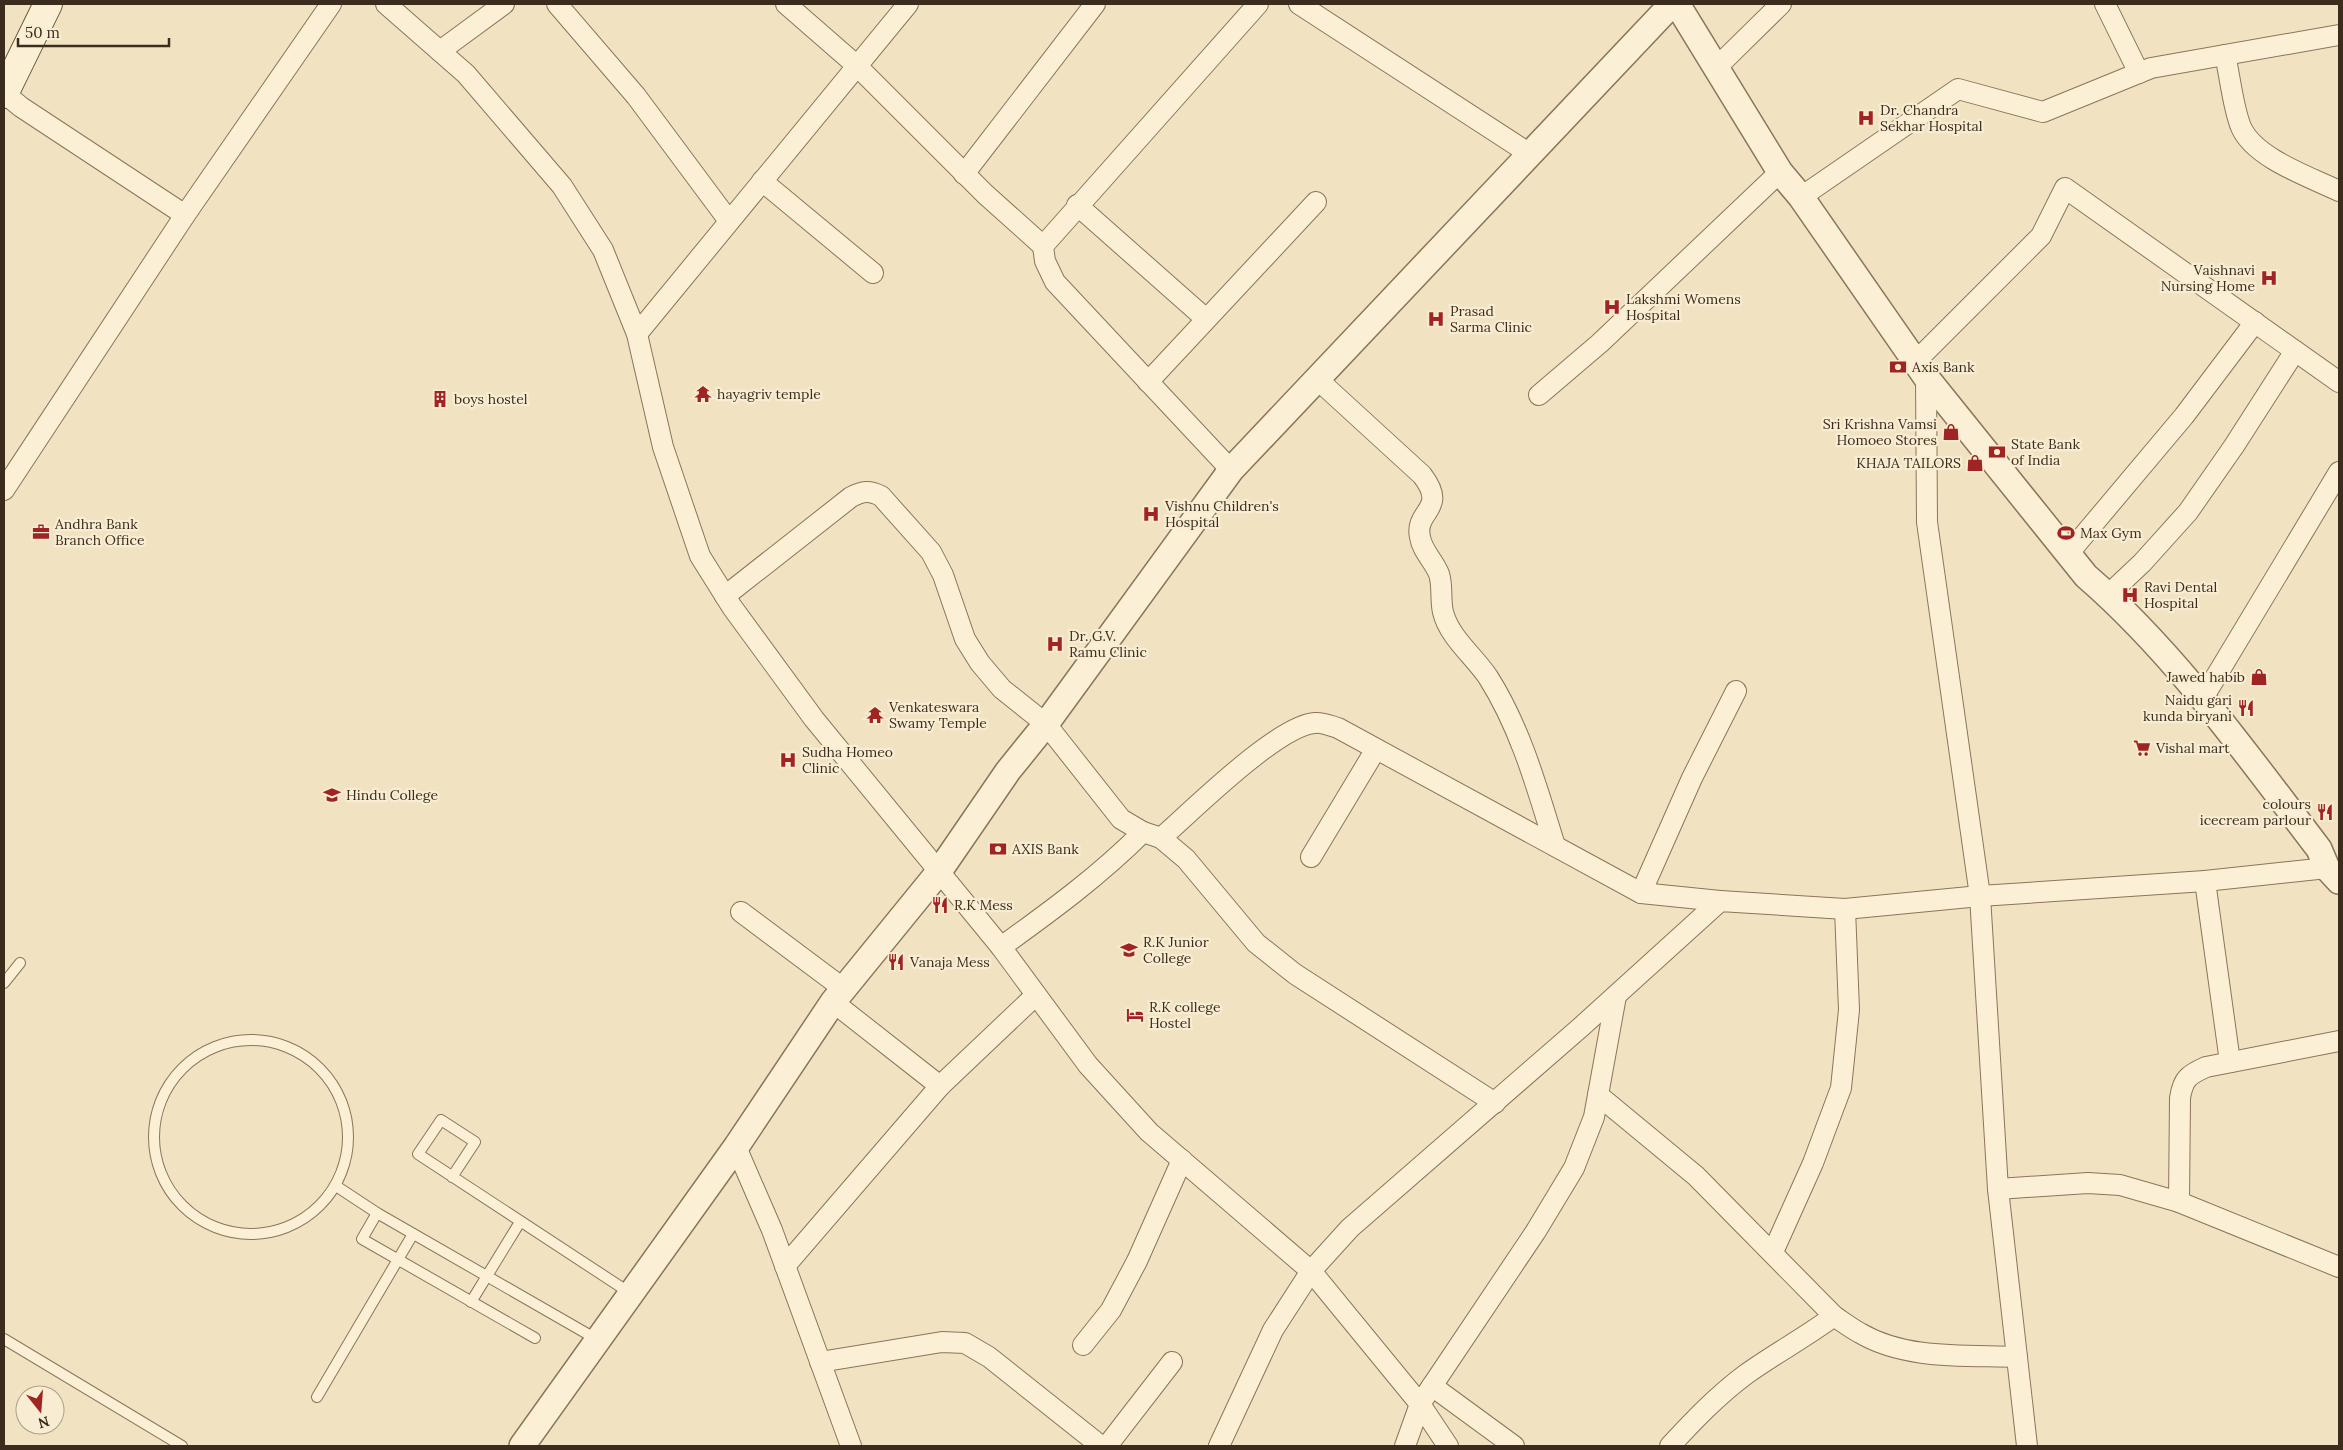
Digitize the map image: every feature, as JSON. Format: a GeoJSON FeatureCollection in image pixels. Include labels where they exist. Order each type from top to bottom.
{"type":"FeatureCollection","features":[{"type":"Feature","properties":{"kind":"main road"},"geometry":{"type":"LineString","coordinates":[[16,102],[48,4]]}},
{"type":"Feature","properties":{"kind":"street"},"geometry":{"type":"LineString","coordinates":[[4,490],[185,214],[331,4]]}},
{"type":"Feature","properties":{"kind":"street"},"geometry":{"type":"LineString","coordinates":[[386,4],[466,74],[562,186],[603,250],[637,334],[663,447],[700,556],[725,596],[814,719],[1001,947],[1088,1065],[1149,1132],[1311,1271],[1420,1404],[1448,1446]]}},
{"type":"Feature","properties":{"kind":"street"},"geometry":{"type":"LineString","coordinates":[[440,52],[504,4]]}},
{"type":"Feature","properties":{"kind":"street"},"geometry":{"type":"LineString","coordinates":[[557,4],[636,96],[729,221]]}},
{"type":"Feature","properties":{"kind":"street"},"geometry":{"type":"LineString","coordinates":[[786,4],[856,65],[964,174],[1043,246],[1045,261],[1055,282],[1231,470]]}},
{"type":"Feature","properties":{"kind":"street"},"geometry":{"type":"LineString","coordinates":[[637,334],[908,4]]}},
{"type":"Feature","properties":{"kind":"street"},"geometry":{"type":"LineString","coordinates":[[964,174],[1095,4]]}},
{"type":"Feature","properties":{"kind":"street"},"geometry":{"type":"LineString","coordinates":[[1043,246],[1258,4]]}},
{"type":"Feature","properties":{"kind":"street"},"geometry":{"type":"LineString","coordinates":[[1299,4],[1530,154]]}},
{"type":"Feature","properties":{"kind":"street"},"geometry":{"type":"LineString","coordinates":[[522,1446],[736,1147],[838,996],[938,872],[1008,771],[1046,724],[1231,470],[1672,4]]}},
{"type":"Feature","properties":{"kind":"street"},"geometry":{"type":"LineString","coordinates":[[1001,947],[1069,898],[1114,861],[1152,835],[1266,746],[1293,730],[1315,722],[1338,728],[1641,893],[1720,901],[1845,908],[1980,896],[2205,881],[2333,875],[2319,849],[2203,698],[2108,595],[2086,576],[1920,369],[1801,197],[1780,172],[1677,4]]}},
{"type":"Feature","properties":{"kind":"street"},"geometry":{"type":"LineString","coordinates":[[1717,67],[1781,4]]}},
{"type":"Feature","properties":{"kind":"street"},"geometry":{"type":"LineString","coordinates":[[2105,4],[2139,73]]}},
{"type":"Feature","properties":{"kind":"street"},"geometry":{"type":"LineString","coordinates":[[1801,197],[1958,89],[2043,112],[2151,68],[2339,36]]}},
{"type":"Feature","properties":{"kind":"street"},"geometry":{"type":"LineString","coordinates":[[2225,55],[2241,128],[2254,144],[2265,155],[2339,191]]}},
{"type":"Feature","properties":{"kind":"street"},"geometry":{"type":"LineString","coordinates":[[16,102],[185,214]]}},
{"type":"Feature","properties":{"kind":"street"},"geometry":{"type":"LineString","coordinates":[[1539,395],[1600,343],[1780,172]]}},
{"type":"Feature","properties":{"kind":"street"},"geometry":{"type":"LineString","coordinates":[[762,181],[872,273]]}},
{"type":"Feature","properties":{"kind":"street"},"geometry":{"type":"LineString","coordinates":[[2027,1446],[1998,1189],[1980,896],[1927,522],[1920,369],[2040,236],[2065,188],[2339,382]]}},
{"type":"Feature","properties":{"kind":"street"},"geometry":{"type":"LineString","coordinates":[[1148,382],[1316,202]]}},
{"type":"Feature","properties":{"kind":"street"},"geometry":{"type":"LineString","coordinates":[[1077,206],[1206,319]]}},
{"type":"Feature","properties":{"kind":"street"},"geometry":{"type":"LineString","coordinates":[[2068,554],[2184,416],[2255,322]]}},
{"type":"Feature","properties":{"kind":"street"},"geometry":{"type":"LineString","coordinates":[[2108,595],[2142,563],[2188,512],[2234,446],[2295,351]]}},
{"type":"Feature","properties":{"kind":"street"},"geometry":{"type":"LineString","coordinates":[[1316,378],[1422,475],[1432,489],[1433,500],[1420,529],[1420,536],[1438,574],[1443,612],[1452,630],[1488,677],[1524,747],[1555,846]]}},
{"type":"Feature","properties":{"kind":"street"},"geometry":{"type":"LineString","coordinates":[[2203,698],[2339,472]]}},
{"type":"Feature","properties":{"kind":"street"},"geometry":{"type":"LineString","coordinates":[[725,596],[851,497],[862,491],[872,491],[881,496],[931,552],[943,575],[965,639],[980,663],[1002,688],[1046,724],[1121,819],[1152,835],[1186,859],[1256,943],[1295,974],[1495,1103]]}},
{"type":"Feature","properties":{"kind":"street"},"geometry":{"type":"LineString","coordinates":[[1641,893],[1692,778],[1736,691]]}},
{"type":"Feature","properties":{"kind":"street"},"geometry":{"type":"LineString","coordinates":[[1312,857],[1376,749]]}},
{"type":"Feature","properties":{"kind":"street"},"geometry":{"type":"LineString","coordinates":[[2205,881],[2230,1062]]}},
{"type":"Feature","properties":{"kind":"street"},"geometry":{"type":"LineString","coordinates":[[1219,1446],[1273,1330],[1311,1271],[1350,1228],[1495,1103],[1720,901]]}},
{"type":"Feature","properties":{"kind":"street"},"geometry":{"type":"LineString","coordinates":[[1773,1252],[1813,1163],[1841,1088],[1849,1010],[1845,908]]}},
{"type":"Feature","properties":{"kind":"street"},"geometry":{"type":"LineString","coordinates":[[741,912],[940,1086]]}},
{"type":"Feature","properties":{"kind":"street"},"geometry":{"type":"LineString","coordinates":[[785,1266],[940,1086],[1036,995]]}},
{"type":"Feature","properties":{"kind":"street"},"geometry":{"type":"LineString","coordinates":[[1405,1446],[1420,1404],[1536,1231],[1574,1168],[1594,1117],[1616,996]]}},
{"type":"Feature","properties":{"kind":"street"},"geometry":{"type":"LineString","coordinates":[[2179,1202],[2180,1098],[2182,1083],[2193,1072],[2206,1067],[2339,1040]]}},
{"type":"Feature","properties":{"kind":"street"},"geometry":{"type":"LineString","coordinates":[[1598,1096],[1696,1176],[1834,1316],[1860,1333],[1880,1342],[1924,1353],[2017,1357]]}},
{"type":"Feature","properties":{"kind":"street"},"geometry":{"type":"LineString","coordinates":[[736,1147],[772,1230],[851,1446]]}},
{"type":"Feature","properties":{"kind":"street"},"geometry":{"type":"LineString","coordinates":[[1083,1345],[1110,1310],[1137,1261],[1182,1160]]}},
{"type":"Feature","properties":{"kind":"street"},"geometry":{"type":"LineString","coordinates":[[1998,1189],[2088,1183],[2120,1184],[2179,1202],[2339,1266]]}},
{"type":"Feature","properties":{"kind":"street"},"geometry":{"type":"LineString","coordinates":[[1670,1446],[1705,1408],[1746,1374],[1805,1337],[1834,1316]]}},
{"type":"Feature","properties":{"kind":"street"},"geometry":{"type":"LineString","coordinates":[[820,1362],[942,1342],[965,1343],[989,1357],[1101,1446]]}},
{"type":"Feature","properties":{"kind":"street"},"geometry":{"type":"LineString","coordinates":[[1107,1446],[1172,1362]]}},
{"type":"Feature","properties":{"kind":"street"},"geometry":{"type":"LineString","coordinates":[[1432,1386],[1514,1446]]}},
{"type":"Feature","properties":{"kind":"lane"},"geometry":{"type":"LineString","coordinates":[[4,983],[20,963]]}},
{"type":"Feature","properties":{"kind":"lane"},"geometry":{"type":"LineString","coordinates":[[240,1041],[271,1042],[300,1052],[324,1071],[341,1097],[349,1127],[348,1150],[336,1186],[314,1212],[285,1228],[252,1235],[218,1229],[189,1212],[167,1187],[155,1156],[155,1122],[166,1090],[184,1066],[210,1049],[240,1041]]}},
{"type":"Feature","properties":{"kind":"lane"},"geometry":{"type":"LineString","coordinates":[[452,1177],[475,1142],[441,1120],[418,1154],[452,1177],[520,1222],[630,1293]]}},
{"type":"Feature","properties":{"kind":"lane"},"geometry":{"type":"LineString","coordinates":[[336,1186],[377,1213],[598,1340]]}},
{"type":"Feature","properties":{"kind":"lane"},"geometry":{"type":"LineString","coordinates":[[377,1213],[362,1239],[535,1338]]}},
{"type":"Feature","properties":{"kind":"lane"},"geometry":{"type":"LineString","coordinates":[[471,1302],[520,1222]]}},
{"type":"Feature","properties":{"kind":"lane"},"geometry":{"type":"LineString","coordinates":[[317,1397],[413,1234]]}},
{"type":"Feature","properties":{"kind":"lane"},"geometry":{"type":"LineString","coordinates":[[4,1339],[182,1446]]}},
{"type":"Feature","properties":{"kind":"place","name":"Dr. Chandra Sekhar Hospital"},"geometry":{"type":"Point","coordinates":[1866,118]}},
{"type":"Feature","properties":{"kind":"place","name":"Vaishnavi Nursing Home"},"geometry":{"type":"Point","coordinates":[2269,278]}},
{"type":"Feature","properties":{"kind":"place","name":"Lakshmi Womens Hospital"},"geometry":{"type":"Point","coordinates":[1612,307]}},
{"type":"Feature","properties":{"kind":"place","name":"Prasad Sarma Clinic"},"geometry":{"type":"Point","coordinates":[1436,319]}},
{"type":"Feature","properties":{"kind":"place","name":"Axis Bank"},"geometry":{"type":"Point","coordinates":[1898,367]}},
{"type":"Feature","properties":{"kind":"place","name":"hayagriv temple"},"geometry":{"type":"Point","coordinates":[703,394]}},
{"type":"Feature","properties":{"kind":"place","name":"boys hostel"},"geometry":{"type":"Point","coordinates":[440,399]}},
{"type":"Feature","properties":{"kind":"place","name":"Sri Krishna Vamsi Homoeo Stores"},"geometry":{"type":"Point","coordinates":[1951,432]}},
{"type":"Feature","properties":{"kind":"place","name":"State Bank of India"},"geometry":{"type":"Point","coordinates":[1997,452]}},
{"type":"Feature","properties":{"kind":"place","name":"KHAJA TAILORS"},"geometry":{"type":"Point","coordinates":[1975,463]}},
{"type":"Feature","properties":{"kind":"place","name":"Vishnu Children's Hospital"},"geometry":{"type":"Point","coordinates":[1151,514]}},
{"type":"Feature","properties":{"kind":"place","name":"Andhra Bank Branch Office"},"geometry":{"type":"Point","coordinates":[41,532]}},
{"type":"Feature","properties":{"kind":"place","name":"Max Gym"},"geometry":{"type":"Point","coordinates":[2066,533]}},
{"type":"Feature","properties":{"kind":"place","name":"Ravi Dental Hospital"},"geometry":{"type":"Point","coordinates":[2130,595]}},
{"type":"Feature","properties":{"kind":"place","name":"Dr. G.V. Ramu Clinic"},"geometry":{"type":"Point","coordinates":[1055,644]}},
{"type":"Feature","properties":{"kind":"place","name":"Jawed habib"},"geometry":{"type":"Point","coordinates":[2259,677]}},
{"type":"Feature","properties":{"kind":"place","name":"Naidu gari kunda biryani"},"geometry":{"type":"Point","coordinates":[2246,708]}},
{"type":"Feature","properties":{"kind":"place","name":"Venkateswara Swamy Temple"},"geometry":{"type":"Point","coordinates":[875,715]}},
{"type":"Feature","properties":{"kind":"place","name":"Vishal mart"},"geometry":{"type":"Point","coordinates":[2142,748]}},
{"type":"Feature","properties":{"kind":"place","name":"Sudha Homeo Clinic"},"geometry":{"type":"Point","coordinates":[788,760]}},
{"type":"Feature","properties":{"kind":"place","name":"Hindu College"},"geometry":{"type":"Point","coordinates":[332,795]}},
{"type":"Feature","properties":{"kind":"place","name":"colours icecream parlour"},"geometry":{"type":"Point","coordinates":[2325,812]}},
{"type":"Feature","properties":{"kind":"place","name":"AXIS Bank"},"geometry":{"type":"Point","coordinates":[998,849]}},
{"type":"Feature","properties":{"kind":"place","name":"R.K Mess"},"geometry":{"type":"Point","coordinates":[940,905]}},
{"type":"Feature","properties":{"kind":"place","name":"R.K Junior College"},"geometry":{"type":"Point","coordinates":[1129,950]}},
{"type":"Feature","properties":{"kind":"place","name":"Vanaja Mess"},"geometry":{"type":"Point","coordinates":[896,962]}},
{"type":"Feature","properties":{"kind":"place","name":"R.K college Hostel"},"geometry":{"type":"Point","coordinates":[1135,1015]}}]}
